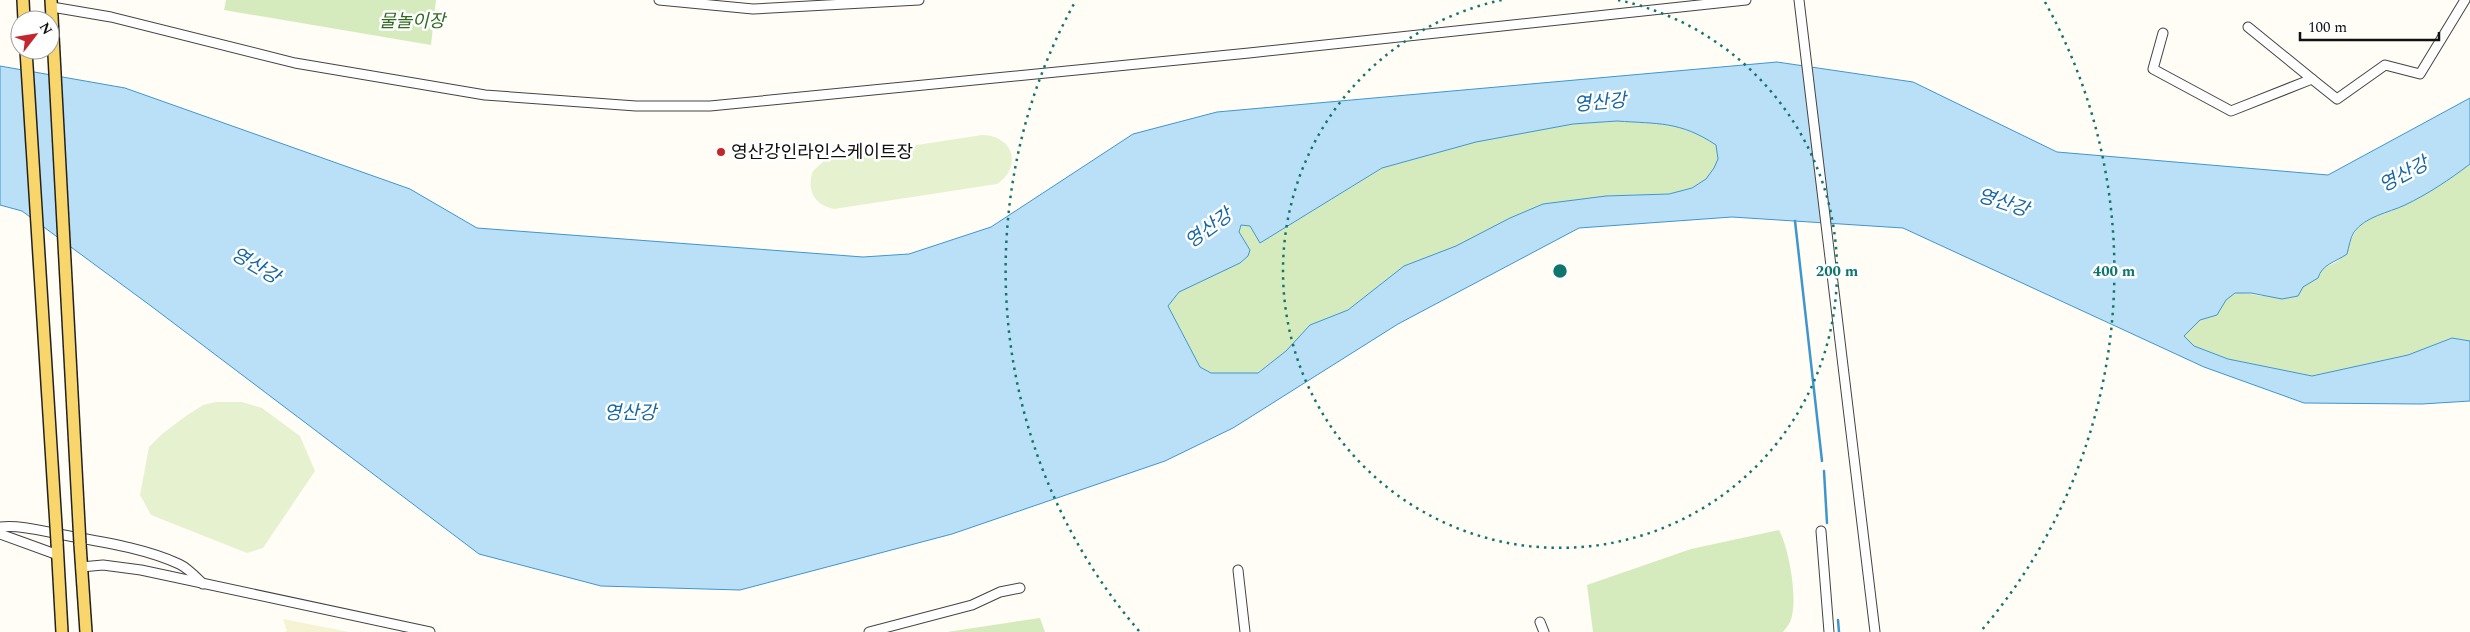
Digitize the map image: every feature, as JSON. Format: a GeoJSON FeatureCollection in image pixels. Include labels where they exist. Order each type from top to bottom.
{"type":"FeatureCollection","features":[{"type":"Feature","properties":{"kind":"main road"},"geometry":{"type":"LineString","coordinates":[[52,8],[86,632]]}},
{"type":"Feature","properties":{"kind":"main road"},"geometry":{"type":"LineString","coordinates":[[27,60],[62,632]]}},
{"type":"Feature","properties":{"kind":"street"},"geometry":{"type":"LineString","coordinates":[[659,0],[753,8],[917,0]]}},
{"type":"Feature","properties":{"kind":"street"},"geometry":{"type":"LineString","coordinates":[[1665,10],[1698,0]]}},
{"type":"Feature","properties":{"kind":"street"},"geometry":{"type":"LineString","coordinates":[[52,8],[111,17],[295,63],[485,95],[636,106],[710,106],[1665,10],[1746,0]]}},
{"type":"Feature","properties":{"kind":"street"},"geometry":{"type":"LineString","coordinates":[[1799,0],[1875,632]]}},
{"type":"Feature","properties":{"kind":"street"},"geometry":{"type":"LineString","coordinates":[[2248,27],[2337,99],[2385,65],[2420,74],[2465,0]]}},
{"type":"Feature","properties":{"kind":"street"},"geometry":{"type":"LineString","coordinates":[[2163,33],[2153,69],[2231,111],[2312,79]]}},
{"type":"Feature","properties":{"kind":"street"},"geometry":{"type":"LineString","coordinates":[[0,527],[31,528],[96,540],[156,556],[181,565],[204,585]]}},
{"type":"Feature","properties":{"kind":"street"},"geometry":{"type":"LineString","coordinates":[[1821,531],[1829,632]]}},
{"type":"Feature","properties":{"kind":"street"},"geometry":{"type":"LineString","coordinates":[[0,534],[58,555]]}},
{"type":"Feature","properties":{"kind":"street"},"geometry":{"type":"LineString","coordinates":[[81,567],[103,565],[141,570],[430,632]]}},
{"type":"Feature","properties":{"kind":"street"},"geometry":{"type":"LineString","coordinates":[[1238,570],[1245,632]]}},
{"type":"Feature","properties":{"kind":"street"},"geometry":{"type":"LineString","coordinates":[[869,632],[972,605],[1000,592],[1020,588]]}},
{"type":"Feature","properties":{"kind":"street"},"geometry":{"type":"LineString","coordinates":[[1540,622],[1544,632]]}},
{"type":"Feature","properties":{"kind":"shaded area"},"geometry":{"type":"Polygon","coordinates":[[[283,619],[349,632],[285,632],[287,631],[283,619]]]}},
{"type":"Feature","properties":{"kind":"green space","name":"물놀이장"},"geometry":{"type":"Polygon","coordinates":[[[226,0],[436,0],[431,45],[224,10],[226,0]]]}},
{"type":"Feature","properties":{"kind":"green space"},"geometry":{"type":"Polygon","coordinates":[[[1617,121],[1668,125],[1703,137],[1716,145],[1718,159],[1715,168],[1706,179],[1692,188],[1669,194],[1606,196],[1404,266],[1348,310],[1310,325],[1286,351],[1257,373],[1211,373],[1200,367],[1168,306],[1179,292],[1240,263],[1248,256],[1250,250],[1239,232],[1241,225],[1249,225],[1260,243],[1383,168],[1476,142],[1573,124],[1617,121]]]}},
{"type":"Feature","properties":{"kind":"green space"},"geometry":{"type":"Polygon","coordinates":[[[982,135],[993,136],[1001,140],[1011,153],[1010,169],[997,184],[834,209],[821,204],[813,196],[811,178],[813,171],[826,159],[982,135]]]}},
{"type":"Feature","properties":{"kind":"green space"},"geometry":{"type":"Polygon","coordinates":[[[2470,164],[2470,341],[2451,338],[2408,355],[2312,376],[2228,359],[2194,346],[2184,336],[2200,320],[2217,315],[2231,295],[2238,293],[2262,296],[2280,294],[2318,278],[2324,268],[2340,259],[2355,232],[2362,224],[2421,196],[2470,164]]]}},
{"type":"Feature","properties":{"kind":"green space"},"geometry":{"type":"Polygon","coordinates":[[[216,402],[242,402],[262,408],[300,436],[315,471],[263,548],[247,553],[151,515],[140,495],[149,447],[162,434],[186,416],[203,405],[216,402]]]}},
{"type":"Feature","properties":{"kind":"green space"},"geometry":{"type":"Polygon","coordinates":[[[1779,530],[1786,549],[1793,589],[1793,613],[1790,622],[1783,632],[1593,632],[1587,585],[1691,549],[1779,530]]]}},
{"type":"Feature","properties":{"kind":"green space"},"geometry":{"type":"Polygon","coordinates":[[[1040,618],[1045,632],[947,632],[1040,618]]]}},
{"type":"Feature","properties":{"kind":"water","name":"영산강"},"geometry":{"type":"Polygon","coordinates":[[[1777,62],[1913,82],[2057,152],[2328,175],[2470,98],[2470,164],[2422,196],[2365,222],[2354,232],[2347,254],[2326,266],[2318,278],[2303,287],[2298,296],[2282,299],[2251,293],[2235,293],[2226,300],[2217,315],[2200,320],[2184,336],[2194,346],[2228,359],[2312,376],[2408,355],[2452,338],[2470,341],[2470,401],[2422,404],[2304,403],[2204,367],[1903,228],[1732,217],[1579,228],[1398,324],[1233,428],[1165,461],[952,534],[740,590],[601,586],[479,554],[22,211],[0,205],[0,66],[125,88],[410,189],[477,228],[863,257],[909,254],[991,227],[1133,134],[1217,112],[1777,62]],[[1617,121],[1573,124],[1476,142],[1382,168],[1260,243],[1250,226],[1241,225],[1239,232],[1250,250],[1248,256],[1240,263],[1179,292],[1168,306],[1200,367],[1211,373],[1258,373],[1286,351],[1310,325],[1348,310],[1404,266],[1456,246],[1510,218],[1543,204],[1606,196],[1669,194],[1692,188],[1706,179],[1718,159],[1716,145],[1691,132],[1668,125],[1617,121]]]}},
{"type":"Feature","properties":{"kind":"waterway"},"geometry":{"type":"LineString","coordinates":[[1795,221],[1822,461]]}},
{"type":"Feature","properties":{"kind":"waterway"},"geometry":{"type":"LineString","coordinates":[[1824,471],[1827,523]]}},
{"type":"Feature","properties":{"kind":"waterway"},"geometry":{"type":"LineString","coordinates":[[1838,620],[1839,632]]}},
{"type":"Feature","properties":{"kind":"place","name":"영산강인라인스케이트장"},"geometry":{"type":"Point","coordinates":[721,152]}}]}
